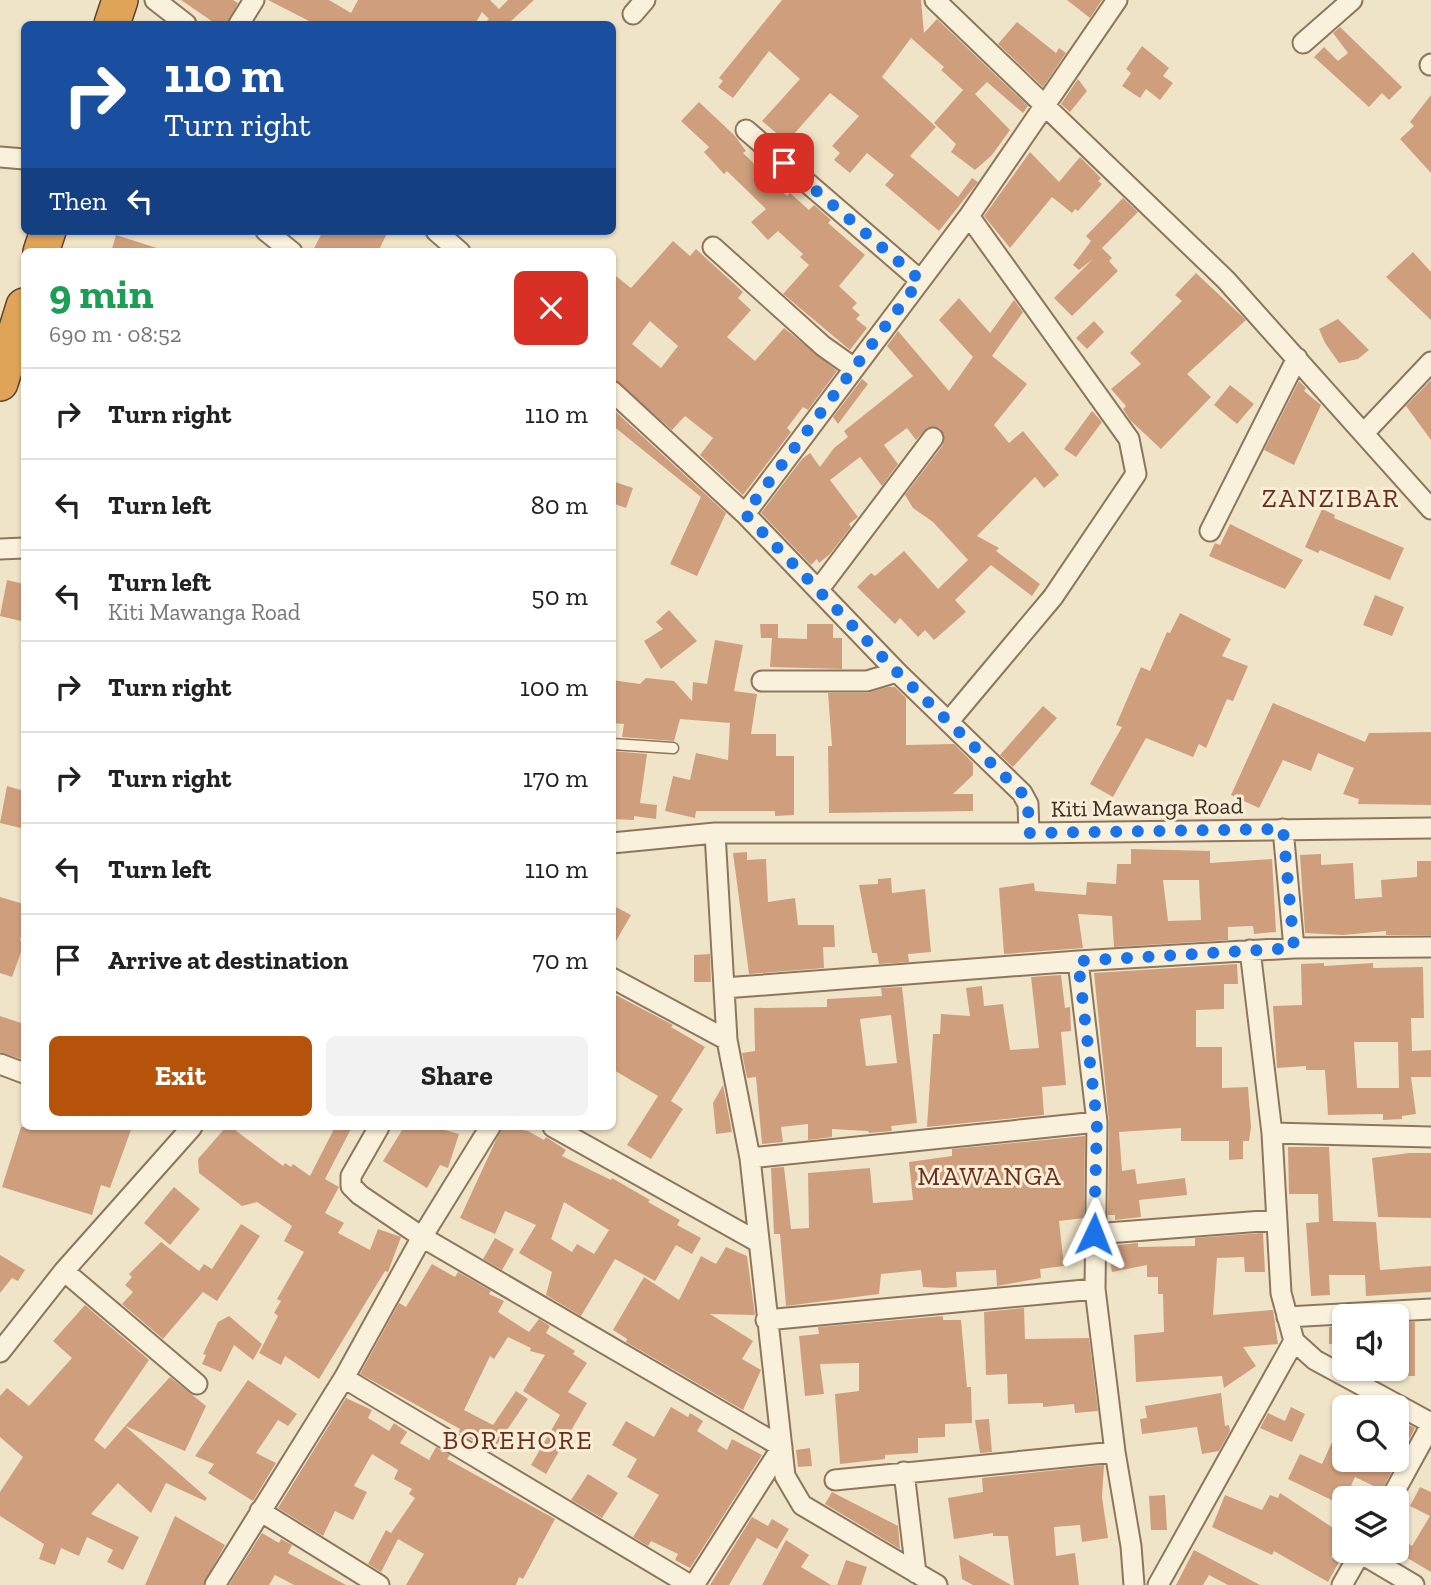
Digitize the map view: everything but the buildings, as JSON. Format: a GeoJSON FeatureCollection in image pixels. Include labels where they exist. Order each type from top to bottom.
{"type":"FeatureCollection","features":[{"type":"Feature","properties":{"kind":"highway"},"geometry":{"type":"LineString","coordinates":[[113,21],[120,0]]}},
{"type":"Feature","properties":{"kind":"highway"},"geometry":{"type":"LineString","coordinates":[[0,383],[21,316]]}},
{"type":"Feature","properties":{"kind":"street"},"geometry":{"type":"LineString","coordinates":[[155,0],[182,21]]}},
{"type":"Feature","properties":{"kind":"street"},"geometry":{"type":"LineString","coordinates":[[241,21],[254,0]]}},
{"type":"Feature","properties":{"kind":"street"},"geometry":{"type":"LineString","coordinates":[[935,0],[1226,280],[1431,509]]}},
{"type":"Feature","properties":{"kind":"street"},"geometry":{"type":"LineString","coordinates":[[745,514],[968,216],[1044,102],[1117,0]]}},
{"type":"Feature","properties":{"kind":"street"},"geometry":{"type":"LineString","coordinates":[[1303,43],[1352,0]]}},
{"type":"Feature","properties":{"kind":"street"},"geometry":{"type":"LineString","coordinates":[[746,130],[920,280]]}},
{"type":"Feature","properties":{"kind":"street"},"geometry":{"type":"LineString","coordinates":[[0,158],[21,159]]}},
{"type":"Feature","properties":{"kind":"street"},"geometry":{"type":"LineString","coordinates":[[949,721],[1053,597],[1136,474],[1129,439],[968,216]]}},
{"type":"Feature","properties":{"kind":"street"},"geometry":{"type":"LineString","coordinates":[[271,235],[287,248]]}},
{"type":"Feature","properties":{"kind":"street"},"geometry":{"type":"LineString","coordinates":[[441,235],[455,248]]}},
{"type":"Feature","properties":{"kind":"street"},"geometry":{"type":"LineString","coordinates":[[713,247],[823,346],[854,368]]}},
{"type":"Feature","properties":{"kind":"street"},"geometry":{"type":"LineString","coordinates":[[1210,531],[1297,358]]}},
{"type":"Feature","properties":{"kind":"street"},"geometry":{"type":"LineString","coordinates":[[1364,433],[1431,362]]}},
{"type":"Feature","properties":{"kind":"street"},"geometry":{"type":"LineString","coordinates":[[616,395],[745,514],[897,672],[1022,793],[1028,804],[1029,833]]}},
{"type":"Feature","properties":{"kind":"street"},"geometry":{"type":"LineString","coordinates":[[819,589],[933,438]]}},
{"type":"Feature","properties":{"kind":"street"},"geometry":{"type":"LineString","coordinates":[[0,549],[21,548]]}},
{"type":"Feature","properties":{"kind":"street"},"geometry":{"type":"LineString","coordinates":[[762,681],[867,681],[897,672]]}},
{"type":"Feature","properties":{"kind":"street","name":"Kiti Mawanga Road"},"geometry":{"type":"LineString","coordinates":[[616,843],[715,833],[1029,833],[1431,828]]}},
{"type":"Feature","properties":{"kind":"street"},"geometry":{"type":"LineString","coordinates":[[1283,829],[1294,948]]}},
{"type":"Feature","properties":{"kind":"street"},"geometry":{"type":"LineString","coordinates":[[715,833],[727,1040],[750,1158],[785,1476],[802,1505],[937,1585]]}},
{"type":"Feature","properties":{"kind":"street"},"geometry":{"type":"LineString","coordinates":[[724,988],[1250,950],[1431,947]]}},
{"type":"Feature","properties":{"kind":"street"},"geometry":{"type":"LineString","coordinates":[[1250,950],[1272,1133],[1281,1293],[1287,1317],[1294,1341],[1315,1360],[1431,1424],[1397,1486]]}},
{"type":"Feature","properties":{"kind":"street"},"geometry":{"type":"LineString","coordinates":[[1078,961],[1097,1122],[1094,1234],[1096,1289],[1134,1585]]}},
{"type":"Feature","properties":{"kind":"street"},"geometry":{"type":"LineString","coordinates":[[616,980],[727,1040]]}},
{"type":"Feature","properties":{"kind":"street"},"geometry":{"type":"LineString","coordinates":[[0,1064],[21,1072]]}},
{"type":"Feature","properties":{"kind":"street"},"geometry":{"type":"LineString","coordinates":[[750,1158],[1097,1122]]}},
{"type":"Feature","properties":{"kind":"street"},"geometry":{"type":"LineString","coordinates":[[0,1352],[182,1130]]}},
{"type":"Feature","properties":{"kind":"street"},"geometry":{"type":"LineString","coordinates":[[377,1130],[351,1176],[351,1186],[422,1237],[782,1447]]}},
{"type":"Feature","properties":{"kind":"street"},"geometry":{"type":"LineString","coordinates":[[215,1585],[344,1378],[422,1237],[488,1130]]}},
{"type":"Feature","properties":{"kind":"street"},"geometry":{"type":"LineString","coordinates":[[558,1130],[758,1242]]}},
{"type":"Feature","properties":{"kind":"street"},"geometry":{"type":"LineString","coordinates":[[1272,1133],[1431,1137]]}},
{"type":"Feature","properties":{"kind":"street"},"geometry":{"type":"LineString","coordinates":[[1094,1234],[1275,1220]]}},
{"type":"Feature","properties":{"kind":"street"},"geometry":{"type":"LineString","coordinates":[[64,1271],[197,1384]]}},
{"type":"Feature","properties":{"kind":"street"},"geometry":{"type":"LineString","coordinates":[[766,1320],[1096,1289]]}},
{"type":"Feature","properties":{"kind":"street"},"geometry":{"type":"LineString","coordinates":[[1287,1317],[1431,1309]]}},
{"type":"Feature","properties":{"kind":"street"},"geometry":{"type":"LineString","coordinates":[[1158,1585],[1294,1341]]}},
{"type":"Feature","properties":{"kind":"street"},"geometry":{"type":"LineString","coordinates":[[344,1378],[692,1585],[782,1447]]}},
{"type":"Feature","properties":{"kind":"street"},"geometry":{"type":"LineString","coordinates":[[835,1480],[1115,1452]]}},
{"type":"Feature","properties":{"kind":"street"},"geometry":{"type":"LineString","coordinates":[[904,1472],[916,1573]]}},
{"type":"Feature","properties":{"kind":"street"},"geometry":{"type":"LineString","coordinates":[[260,1511],[379,1585]]}},
{"type":"Feature","properties":{"kind":"street"},"geometry":{"type":"LineString","coordinates":[[1342,1585],[1355,1563]]}},
{"type":"Feature","properties":{"kind":"street"},"geometry":{"type":"LineString","coordinates":[[1379,1563],[1414,1585]]}},
{"type":"Feature","properties":{"kind":"lane"},"geometry":{"type":"LineString","coordinates":[[616,744],[673,748]]}},
{"type":"Feature","properties":{"kind":"district","name":"ZANZIBAR"},"geometry":{"type":"Point","coordinates":[1331,498]}},
{"type":"Feature","properties":{"kind":"district","name":"MAWANGA"},"geometry":{"type":"Point","coordinates":[990,1176]}},
{"type":"Feature","properties":{"kind":"district","name":"BOREHORE"},"geometry":{"type":"Point","coordinates":[518,1440]}},
{"type":"Feature","properties":{"kind":"route"},"geometry":{"type":"LineString","coordinates":[[784,163],[920,280],[745,514],[897,672],[1022,793],[1028,804],[1029,833],[1283,829],[1294,948],[1078,961],[1097,1122],[1094,1234]]}}]}
